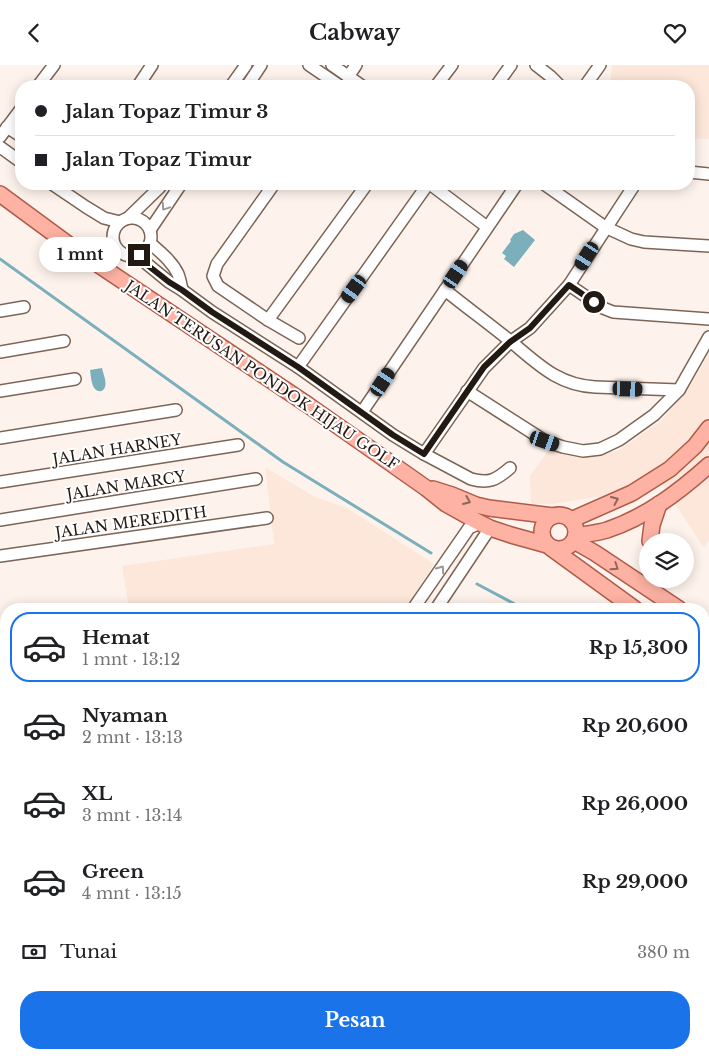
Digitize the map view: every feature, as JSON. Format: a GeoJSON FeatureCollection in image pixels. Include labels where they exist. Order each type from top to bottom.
{"type":"FeatureCollection","features":[{"type":"Feature","properties":{"kind":"main road","name":"JALAN TERUSAN PONDOK HIJAU GOLF"},"geometry":{"type":"LineString","coordinates":[[0,194],[72,247],[308,405],[446,504],[485,525],[549,546]]}},
{"type":"Feature","properties":{"kind":"main road"},"geometry":{"type":"LineString","coordinates":[[627,603],[549,546],[543,537],[542,529],[546,521],[554,516],[576,517],[632,493],[670,469],[695,446],[709,428]]}},
{"type":"Feature","properties":{"kind":"main road"},"geometry":{"type":"LineString","coordinates":[[549,546],[562,549],[569,547],[580,537],[607,530],[640,516],[678,491],[709,465]]}},
{"type":"Feature","properties":{"kind":"main road","name":"JALAN TERUSAN PONDOK HIJAU GOLF"},"geometry":{"type":"LineString","coordinates":[[426,488],[452,495],[476,505],[554,516]]}},
{"type":"Feature","properties":{"kind":"main road"},"geometry":{"type":"LineString","coordinates":[[651,533],[659,504]]}},
{"type":"Feature","properties":{"kind":"main road"},"geometry":{"type":"LineString","coordinates":[[485,525],[508,511]]}},
{"type":"Feature","properties":{"kind":"main road"},"geometry":{"type":"LineString","coordinates":[[576,517],[576,527],[580,537],[595,553],[670,603]]}},
{"type":"Feature","properties":{"kind":"main road"},"geometry":{"type":"LineString","coordinates":[[580,569],[595,553]]}},
{"type":"Feature","properties":{"kind":"main road"},"geometry":{"type":"LineString","coordinates":[[657,588],[659,596]]}},
{"type":"Feature","properties":{"kind":"street"},"geometry":{"type":"LineString","coordinates":[[43,80],[54,65]]}},
{"type":"Feature","properties":{"kind":"street"},"geometry":{"type":"LineString","coordinates":[[142,80],[152,65]]}},
{"type":"Feature","properties":{"kind":"street"},"geometry":{"type":"LineString","coordinates":[[235,80],[246,65]]}},
{"type":"Feature","properties":{"kind":"street"},"geometry":{"type":"LineString","coordinates":[[251,80],[261,65]]}},
{"type":"Feature","properties":{"kind":"street"},"geometry":{"type":"LineString","coordinates":[[309,65],[331,80]]}},
{"type":"Feature","properties":{"kind":"street"},"geometry":{"type":"LineString","coordinates":[[332,65],[353,80]]}},
{"type":"Feature","properties":{"kind":"street"},"geometry":{"type":"LineString","coordinates":[[348,77],[356,65]]}},
{"type":"Feature","properties":{"kind":"street"},"geometry":{"type":"LineString","coordinates":[[441,80],[452,65]]}},
{"type":"Feature","properties":{"kind":"street"},"geometry":{"type":"LineString","coordinates":[[500,80],[511,65]]}},
{"type":"Feature","properties":{"kind":"street"},"geometry":{"type":"LineString","coordinates":[[536,65],[554,80]]}},
{"type":"Feature","properties":{"kind":"street"},"geometry":{"type":"LineString","coordinates":[[589,80],[600,65]]}},
{"type":"Feature","properties":{"kind":"street"},"geometry":{"type":"LineString","coordinates":[[0,137],[15,117]]}},
{"type":"Feature","properties":{"kind":"street"},"geometry":{"type":"LineString","coordinates":[[7,127],[15,132]]}},
{"type":"Feature","properties":{"kind":"street"},"geometry":{"type":"LineString","coordinates":[[0,147],[15,158]]}},
{"type":"Feature","properties":{"kind":"street"},"geometry":{"type":"LineString","coordinates":[[695,173],[709,174]]}},
{"type":"Feature","properties":{"kind":"street"},"geometry":{"type":"LineString","coordinates":[[61,190],[104,218],[113,231]]}},
{"type":"Feature","properties":{"kind":"street"},"geometry":{"type":"LineString","coordinates":[[104,218],[124,220],[135,218],[141,220],[146,225],[150,230],[151,239],[148,247],[139,255],[129,257],[117,250],[112,238],[113,231],[116,226],[124,220],[157,190]]}},
{"type":"Feature","properties":{"kind":"street"},"geometry":{"type":"LineString","coordinates":[[150,230],[177,190]]}},
{"type":"Feature","properties":{"kind":"street"},"geometry":{"type":"LineString","coordinates":[[270,190],[217,264],[214,279],[218,286],[268,320],[299,338]]}},
{"type":"Feature","properties":{"kind":"street"},"geometry":{"type":"LineString","coordinates":[[268,320],[363,190]]}},
{"type":"Feature","properties":{"kind":"street"},"geometry":{"type":"LineString","coordinates":[[298,367],[425,190]]}},
{"type":"Feature","properties":{"kind":"street"},"geometry":{"type":"LineString","coordinates":[[437,190],[488,227]]}},
{"type":"Feature","properties":{"kind":"street"},"geometry":{"type":"LineString","coordinates":[[362,413],[513,190]]}},
{"type":"Feature","properties":{"kind":"street"},"geometry":{"type":"LineString","coordinates":[[553,190],[606,227],[631,239],[644,242],[709,247]]}},
{"type":"Feature","properties":{"kind":"street"},"geometry":{"type":"LineString","coordinates":[[424,454],[484,367],[510,342],[530,328],[569,285],[630,190]]}},
{"type":"Feature","properties":{"kind":"street"},"geometry":{"type":"LineString","coordinates":[[150,243],[175,268],[179,275],[182,290]]}},
{"type":"Feature","properties":{"kind":"street"},"geometry":{"type":"LineString","coordinates":[[139,255],[146,264],[169,282],[298,367],[393,435],[424,454],[470,479],[478,481],[492,480],[510,468]]}},
{"type":"Feature","properties":{"kind":"street"},"geometry":{"type":"LineString","coordinates":[[569,285],[603,307],[613,311],[709,319]]}},
{"type":"Feature","properties":{"kind":"street"},"geometry":{"type":"LineString","coordinates":[[445,290],[523,353],[558,378],[571,384],[588,387],[679,390]]}},
{"type":"Feature","properties":{"kind":"street"},"geometry":{"type":"LineString","coordinates":[[0,311],[24,307]]}},
{"type":"Feature","properties":{"kind":"street"},"geometry":{"type":"LineString","coordinates":[[467,391],[545,441],[582,451],[600,449],[620,441],[654,415],[679,390],[709,337]]}},
{"type":"Feature","properties":{"kind":"street"},"geometry":{"type":"LineString","coordinates":[[0,351],[64,341]]}},
{"type":"Feature","properties":{"kind":"street"},"geometry":{"type":"LineString","coordinates":[[0,391],[75,379]]}},
{"type":"Feature","properties":{"kind":"street"},"geometry":{"type":"LineString","coordinates":[[0,438],[176,410]]}},
{"type":"Feature","properties":{"kind":"street","name":"JALAN HARNEY"},"geometry":{"type":"LineString","coordinates":[[0,482],[238,445]]}},
{"type":"Feature","properties":{"kind":"street","name":"JALAN MARCY"},"geometry":{"type":"LineString","coordinates":[[0,521],[256,479]]}},
{"type":"Feature","properties":{"kind":"street","name":"JALAN MEREDITH"},"geometry":{"type":"LineString","coordinates":[[0,556],[267,518]]}},
{"type":"Feature","properties":{"kind":"street"},"geometry":{"type":"LineString","coordinates":[[417,603],[469,528],[485,525]]}},
{"type":"Feature","properties":{"kind":"street"},"geometry":{"type":"LineString","coordinates":[[440,603],[485,525]]}},
{"type":"Feature","properties":{"kind":"shaded area"},"geometry":{"type":"Polygon","coordinates":[[[612,65],[709,65],[709,139],[695,138],[695,80],[611,80],[612,65]]]}},
{"type":"Feature","properties":{"kind":"shaded area"},"geometry":{"type":"Polygon","coordinates":[[[709,353],[709,541],[703,547],[655,472],[602,496],[552,504],[531,504],[530,476],[548,451],[590,457],[619,450],[661,421],[693,382],[709,353]]]}},
{"type":"Feature","properties":{"kind":"shaded area"},"geometry":{"type":"Polygon","coordinates":[[[265,467],[315,497],[347,508],[434,564],[409,603],[128,603],[122,566],[274,544],[265,467]]]}},
{"type":"Feature","properties":{"kind":"water"},"geometry":{"type":"Polygon","coordinates":[[[523,230],[535,240],[514,267],[504,259],[506,256],[502,253],[514,234],[523,230]]]}},
{"type":"Feature","properties":{"kind":"water"},"geometry":{"type":"Polygon","coordinates":[[[102,368],[105,388],[100,391],[94,388],[90,370],[102,368]]]}},
{"type":"Feature","properties":{"kind":"waterway"},"geometry":{"type":"LineString","coordinates":[[0,259],[283,462],[431,553]]}},
{"type":"Feature","properties":{"kind":"waterway"},"geometry":{"type":"LineString","coordinates":[[477,584],[513,603]]}},
{"type":"Feature","properties":{"kind":"route"},"geometry":{"type":"LineString","coordinates":[[139,255],[146,264],[169,282],[298,367],[393,435],[424,454],[484,367],[510,342],[530,328],[569,285],[594,302]]}}]}
